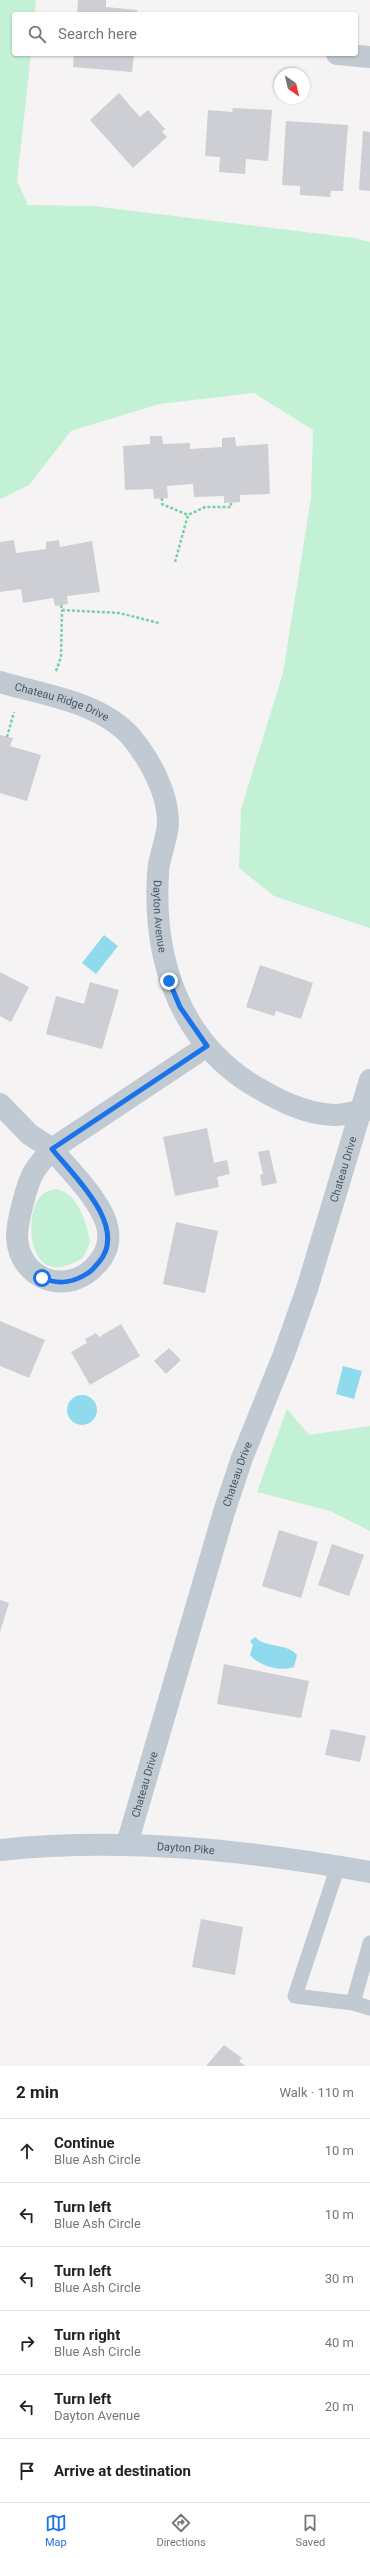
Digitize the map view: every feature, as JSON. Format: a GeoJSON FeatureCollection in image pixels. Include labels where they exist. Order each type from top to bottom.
{"type":"FeatureCollection","features":[{"type":"Feature","properties":{"kind":"street"},"geometry":{"type":"LineString","coordinates":[[358,56],[370,57]]}},
{"type":"Feature","properties":{"kind":"street","name":"Chateau Ridge Drive"},"geometry":{"type":"LineString","coordinates":[[0,682],[97,710],[120,726]]}},
{"type":"Feature","properties":{"kind":"street","name":"Dayton Avenue"},"geometry":{"type":"LineString","coordinates":[[120,726],[132,739],[149,764],[164,797],[168,822],[158,872],[161,938],[169,981],[180,1007],[207,1046],[241,1078],[279,1101],[312,1111],[335,1115],[366,1109]]}},
{"type":"Feature","properties":{"kind":"street"},"geometry":{"type":"LineString","coordinates":[[0,1104],[29,1134],[52,1149],[98,1208],[106,1222],[109,1238],[105,1255],[90,1273],[71,1282],[53,1282],[42,1278],[27,1265],[20,1250],[17,1236],[30,1180],[52,1149],[207,1046]]}},
{"type":"Feature","properties":{"kind":"street","name":"Chateau Drive"},"geometry":{"type":"LineString","coordinates":[[127,1844],[224,1512],[242,1458],[287,1347],[366,1109],[370,1080]]}},
{"type":"Feature","properties":{"kind":"street","name":"Dayton Pike"},"geometry":{"type":"LineString","coordinates":[[0,1850],[127,1844],[220,1849],[293,1858],[370,1872]]}},
{"type":"Feature","properties":{"kind":"lane"},"geometry":{"type":"LineString","coordinates":[[338,1866],[295,1996],[353,2003],[370,2008]]}},
{"type":"Feature","properties":{"kind":"lane"},"geometry":{"type":"LineString","coordinates":[[353,2003],[370,1943]]}},
{"type":"Feature","properties":{"kind":"path"},"geometry":{"type":"LineString","coordinates":[[162,498],[162,504],[188,515],[206,507],[231,507],[231,503]]}},
{"type":"Feature","properties":{"kind":"path"},"geometry":{"type":"LineString","coordinates":[[175,562],[188,515]]}},
{"type":"Feature","properties":{"kind":"path"},"geometry":{"type":"LineString","coordinates":[[48,697],[61,657],[61,605]]}},
{"type":"Feature","properties":{"kind":"path"},"geometry":{"type":"LineString","coordinates":[[62,610],[119,614],[158,623]]}},
{"type":"Feature","properties":{"kind":"green space"},"geometry":{"type":"Polygon","coordinates":[[[0,0],[36,0],[35,12],[12,12],[12,56],[31,56],[17,181],[28,205],[93,206],[354,238],[370,242],[370,928],[274,896],[239,868],[241,809],[283,673],[311,498],[313,430],[254,393],[159,404],[71,431],[29,485],[0,499],[0,0]]]}},
{"type":"Feature","properties":{"kind":"green space"},"geometry":{"type":"Polygon","coordinates":[[[56,1189],[70,1196],[76,1203],[87,1226],[90,1242],[83,1258],[61,1267],[52,1267],[47,1265],[36,1253],[33,1243],[31,1222],[33,1212],[40,1197],[49,1191],[56,1189]]]}},
{"type":"Feature","properties":{"kind":"green space"},"geometry":{"type":"Polygon","coordinates":[[[287,1409],[309,1435],[370,1426],[370,1531],[330,1511],[257,1492],[287,1409]]]}},
{"type":"Feature","properties":{"kind":"water"},"geometry":{"type":"Polygon","coordinates":[[[104,935],[118,946],[96,974],[82,963],[104,935]]]}},
{"type":"Feature","properties":{"kind":"water"},"geometry":{"type":"Polygon","coordinates":[[[343,1366],[362,1371],[354,1399],[336,1394],[343,1366]]]}},
{"type":"Feature","properties":{"kind":"water"},"geometry":{"type":"Polygon","coordinates":[[[82,1395],[93,1399],[97,1410],[93,1421],[82,1425],[71,1421],[67,1410],[71,1399],[82,1395]]]}},
{"type":"Feature","properties":{"kind":"water"},"geometry":{"type":"Polygon","coordinates":[[[255,1637],[265,1643],[287,1648],[292,1651],[297,1655],[294,1667],[283,1669],[270,1667],[254,1659],[250,1655],[253,1645],[250,1641],[255,1637]]]}},
{"type":"Feature","properties":{"kind":"building"},"geometry":{"type":"Polygon","coordinates":[[[78,0],[106,0],[106,7],[137,10],[137,12],[77,12],[78,0]]]}},
{"type":"Feature","properties":{"kind":"building"},"geometry":{"type":"Polygon","coordinates":[[[74,56],[134,56],[132,72],[73,67],[74,56]]]}},
{"type":"Feature","properties":{"kind":"building"},"geometry":{"type":"Polygon","coordinates":[[[119,93],[140,117],[148,110],[165,129],[162,132],[167,137],[133,168],[90,120],[119,93]]]}},
{"type":"Feature","properties":{"kind":"building"},"geometry":{"type":"Polygon","coordinates":[[[233,108],[272,110],[268,161],[246,159],[245,174],[219,172],[220,157],[205,156],[208,110],[232,112],[233,108]]]}},
{"type":"Feature","properties":{"kind":"building"},"geometry":{"type":"Polygon","coordinates":[[[286,121],[348,125],[343,191],[331,191],[330,197],[300,195],[300,186],[282,185],[286,121]]]}},
{"type":"Feature","properties":{"kind":"building"},"geometry":{"type":"Polygon","coordinates":[[[363,131],[370,132],[370,191],[359,190],[363,131]]]}},
{"type":"Feature","properties":{"kind":"building"},"geometry":{"type":"Polygon","coordinates":[[[150,436],[162,436],[163,444],[190,443],[190,449],[222,447],[222,438],[235,437],[236,446],[268,444],[270,494],[240,495],[240,502],[224,503],[224,496],[194,497],[193,484],[167,486],[168,498],[154,499],[153,489],[125,490],[123,446],[150,444],[150,436]]]}},
{"type":"Feature","properties":{"kind":"building"},"geometry":{"type":"Polygon","coordinates":[[[14,540],[16,553],[46,549],[46,542],[59,540],[60,547],[92,541],[100,592],[67,596],[68,604],[55,606],[53,598],[23,603],[21,589],[0,592],[0,542],[14,540]]]}},
{"type":"Feature","properties":{"kind":"building"},"geometry":{"type":"Polygon","coordinates":[[[0,735],[13,738],[10,746],[41,755],[27,801],[0,793],[0,735]]]}},
{"type":"Feature","properties":{"kind":"building"},"geometry":{"type":"Polygon","coordinates":[[[260,965],[313,983],[301,1019],[276,1011],[274,1016],[246,1007],[260,965]]]}},
{"type":"Feature","properties":{"kind":"building"},"geometry":{"type":"Polygon","coordinates":[[[0,972],[29,987],[11,1022],[0,1016],[0,972]]]}},
{"type":"Feature","properties":{"kind":"building"},"geometry":{"type":"Polygon","coordinates":[[[90,982],[119,990],[102,1049],[46,1034],[56,996],[84,1004],[90,982]]]}},
{"type":"Feature","properties":{"kind":"building"},"geometry":{"type":"Polygon","coordinates":[[[207,1128],[214,1163],[227,1160],[230,1174],[217,1177],[219,1187],[175,1196],[163,1137],[207,1128]]]}},
{"type":"Feature","properties":{"kind":"building"},"geometry":{"type":"Polygon","coordinates":[[[269,1150],[277,1183],[262,1186],[260,1175],[263,1174],[258,1152],[269,1150]]]}},
{"type":"Feature","properties":{"kind":"building"},"geometry":{"type":"Polygon","coordinates":[[[176,1222],[218,1231],[205,1293],[163,1284],[176,1222]]]}},
{"type":"Feature","properties":{"kind":"building"},"geometry":{"type":"Polygon","coordinates":[[[0,1321],[45,1340],[29,1378],[0,1366],[0,1321]]]}},
{"type":"Feature","properties":{"kind":"building"},"geometry":{"type":"Polygon","coordinates":[[[121,1324],[140,1356],[90,1385],[71,1352],[87,1343],[85,1339],[96,1333],[99,1337],[121,1324]]]}},
{"type":"Feature","properties":{"kind":"building"},"geometry":{"type":"Polygon","coordinates":[[[169,1348],[181,1360],[166,1374],[154,1361],[169,1348]]]}},
{"type":"Feature","properties":{"kind":"building"},"geometry":{"type":"Polygon","coordinates":[[[279,1530],[318,1542],[301,1598],[262,1586],[279,1530]]]}},
{"type":"Feature","properties":{"kind":"building"},"geometry":{"type":"Polygon","coordinates":[[[332,1544],[364,1555],[349,1596],[318,1585],[332,1544]]]}},
{"type":"Feature","properties":{"kind":"building"},"geometry":{"type":"Polygon","coordinates":[[[0,1600],[9,1603],[0,1632],[0,1600]]]}},
{"type":"Feature","properties":{"kind":"building"},"geometry":{"type":"Polygon","coordinates":[[[224,1664],[309,1681],[301,1718],[217,1704],[224,1664]]]}},
{"type":"Feature","properties":{"kind":"building"},"geometry":{"type":"Polygon","coordinates":[[[331,1729],[366,1736],[360,1762],[325,1755],[331,1729]]]}},
{"type":"Feature","properties":{"kind":"building"},"geometry":{"type":"Polygon","coordinates":[[[201,1919],[243,1927],[235,1975],[192,1967],[201,1919]]]}},
{"type":"Feature","properties":{"kind":"building"},"geometry":{"type":"Polygon","coordinates":[[[224,2045],[242,2058],[239,2061],[245,2066],[206,2066],[224,2045]]]}},
{"type":"Feature","properties":{"kind":"route"},"geometry":{"type":"LineString","coordinates":[[42,1278],[53,1282],[71,1282],[90,1273],[105,1255],[109,1238],[106,1222],[98,1208],[84,1188],[52,1149],[207,1046],[180,1007],[169,981]]}}]}
